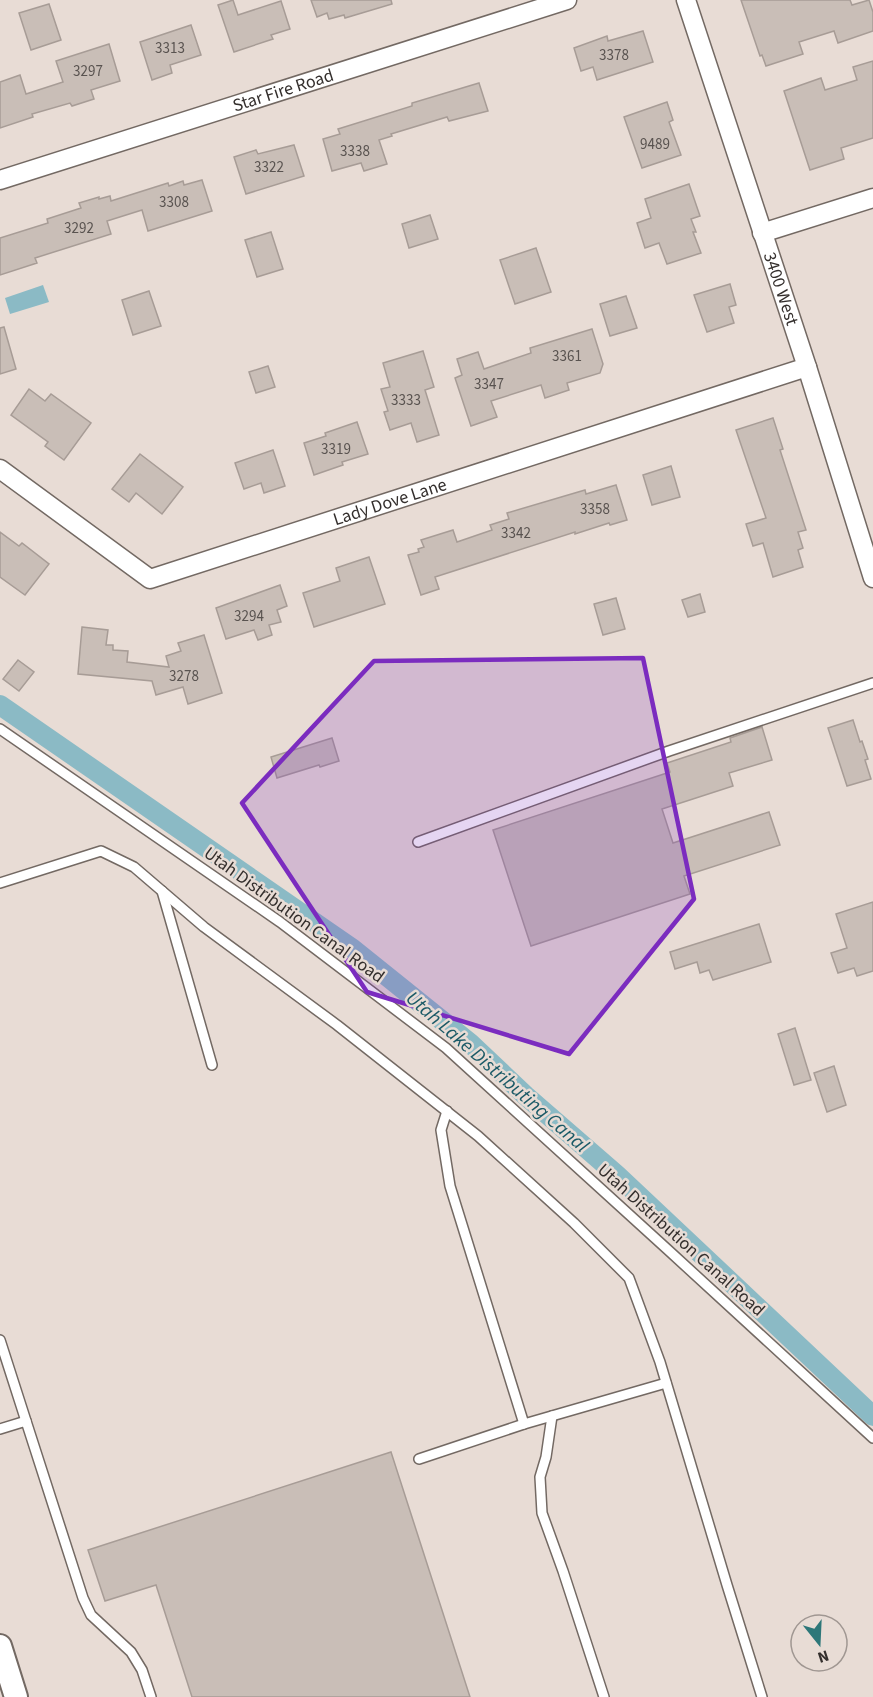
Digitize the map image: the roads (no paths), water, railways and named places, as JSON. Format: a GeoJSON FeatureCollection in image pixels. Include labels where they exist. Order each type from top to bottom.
{"type":"FeatureCollection","features":[{"type":"Feature","properties":{"kind":"street","name":"Star Fire Road"},"geometry":{"type":"LineString","coordinates":[[0,180],[567,0]]}},
{"type":"Feature","properties":{"kind":"street","name":"3400 West"},"geometry":{"type":"LineString","coordinates":[[686,0],[807,367],[873,578]]}},
{"type":"Feature","properties":{"kind":"street"},"geometry":{"type":"LineString","coordinates":[[762,233],[873,198]]}},
{"type":"Feature","properties":{"kind":"street","name":"Lady Dove Lane"},"geometry":{"type":"LineString","coordinates":[[0,469],[150,579],[807,367]]}},
{"type":"Feature","properties":{"kind":"street"},"geometry":{"type":"LineString","coordinates":[[0,1646],[16,1697]]}},
{"type":"Feature","properties":{"kind":"lane"},"geometry":{"type":"LineString","coordinates":[[418,842],[669,751],[873,683]]}},
{"type":"Feature","properties":{"kind":"lane","name":"Utah Distribution Canal Road"},"geometry":{"type":"LineString","coordinates":[[0,729],[280,922],[446,1048],[659,1240],[873,1438]]}},
{"type":"Feature","properties":{"kind":"lane"},"geometry":{"type":"LineString","coordinates":[[0,883],[101,851],[134,867],[204,927],[337,1025],[478,1136],[574,1223],[629,1278],[660,1362],[762,1697]]}},
{"type":"Feature","properties":{"kind":"lane"},"geometry":{"type":"LineString","coordinates":[[162,891],[212,1065]]}},
{"type":"Feature","properties":{"kind":"lane"},"geometry":{"type":"LineString","coordinates":[[447,1111],[441,1130],[450,1186],[524,1424]]}},
{"type":"Feature","properties":{"kind":"lane"},"geometry":{"type":"LineString","coordinates":[[0,1340],[83,1598],[91,1615],[131,1652],[142,1670],[151,1697]]}},
{"type":"Feature","properties":{"kind":"lane"},"geometry":{"type":"LineString","coordinates":[[420,1459],[524,1424],[666,1383]]}},
{"type":"Feature","properties":{"kind":"lane"},"geometry":{"type":"LineString","coordinates":[[552,1416],[546,1457],[540,1477],[542,1513],[604,1697]]}},
{"type":"Feature","properties":{"kind":"lane"},"geometry":{"type":"LineString","coordinates":[[0,1429],[26,1420]]}},
{"type":"Feature","properties":{"kind":"water"},"geometry":{"type":"Polygon","coordinates":[[[43,285],[49,302],[10,314],[5,298],[43,285]]]}},
{"type":"Feature","properties":{"kind":"waterway","name":"Utah Lake Distributing Canal"},"geometry":{"type":"LineString","coordinates":[[0,705],[353,949],[470,1043],[526,1096],[617,1175],[873,1416]]}}]}
